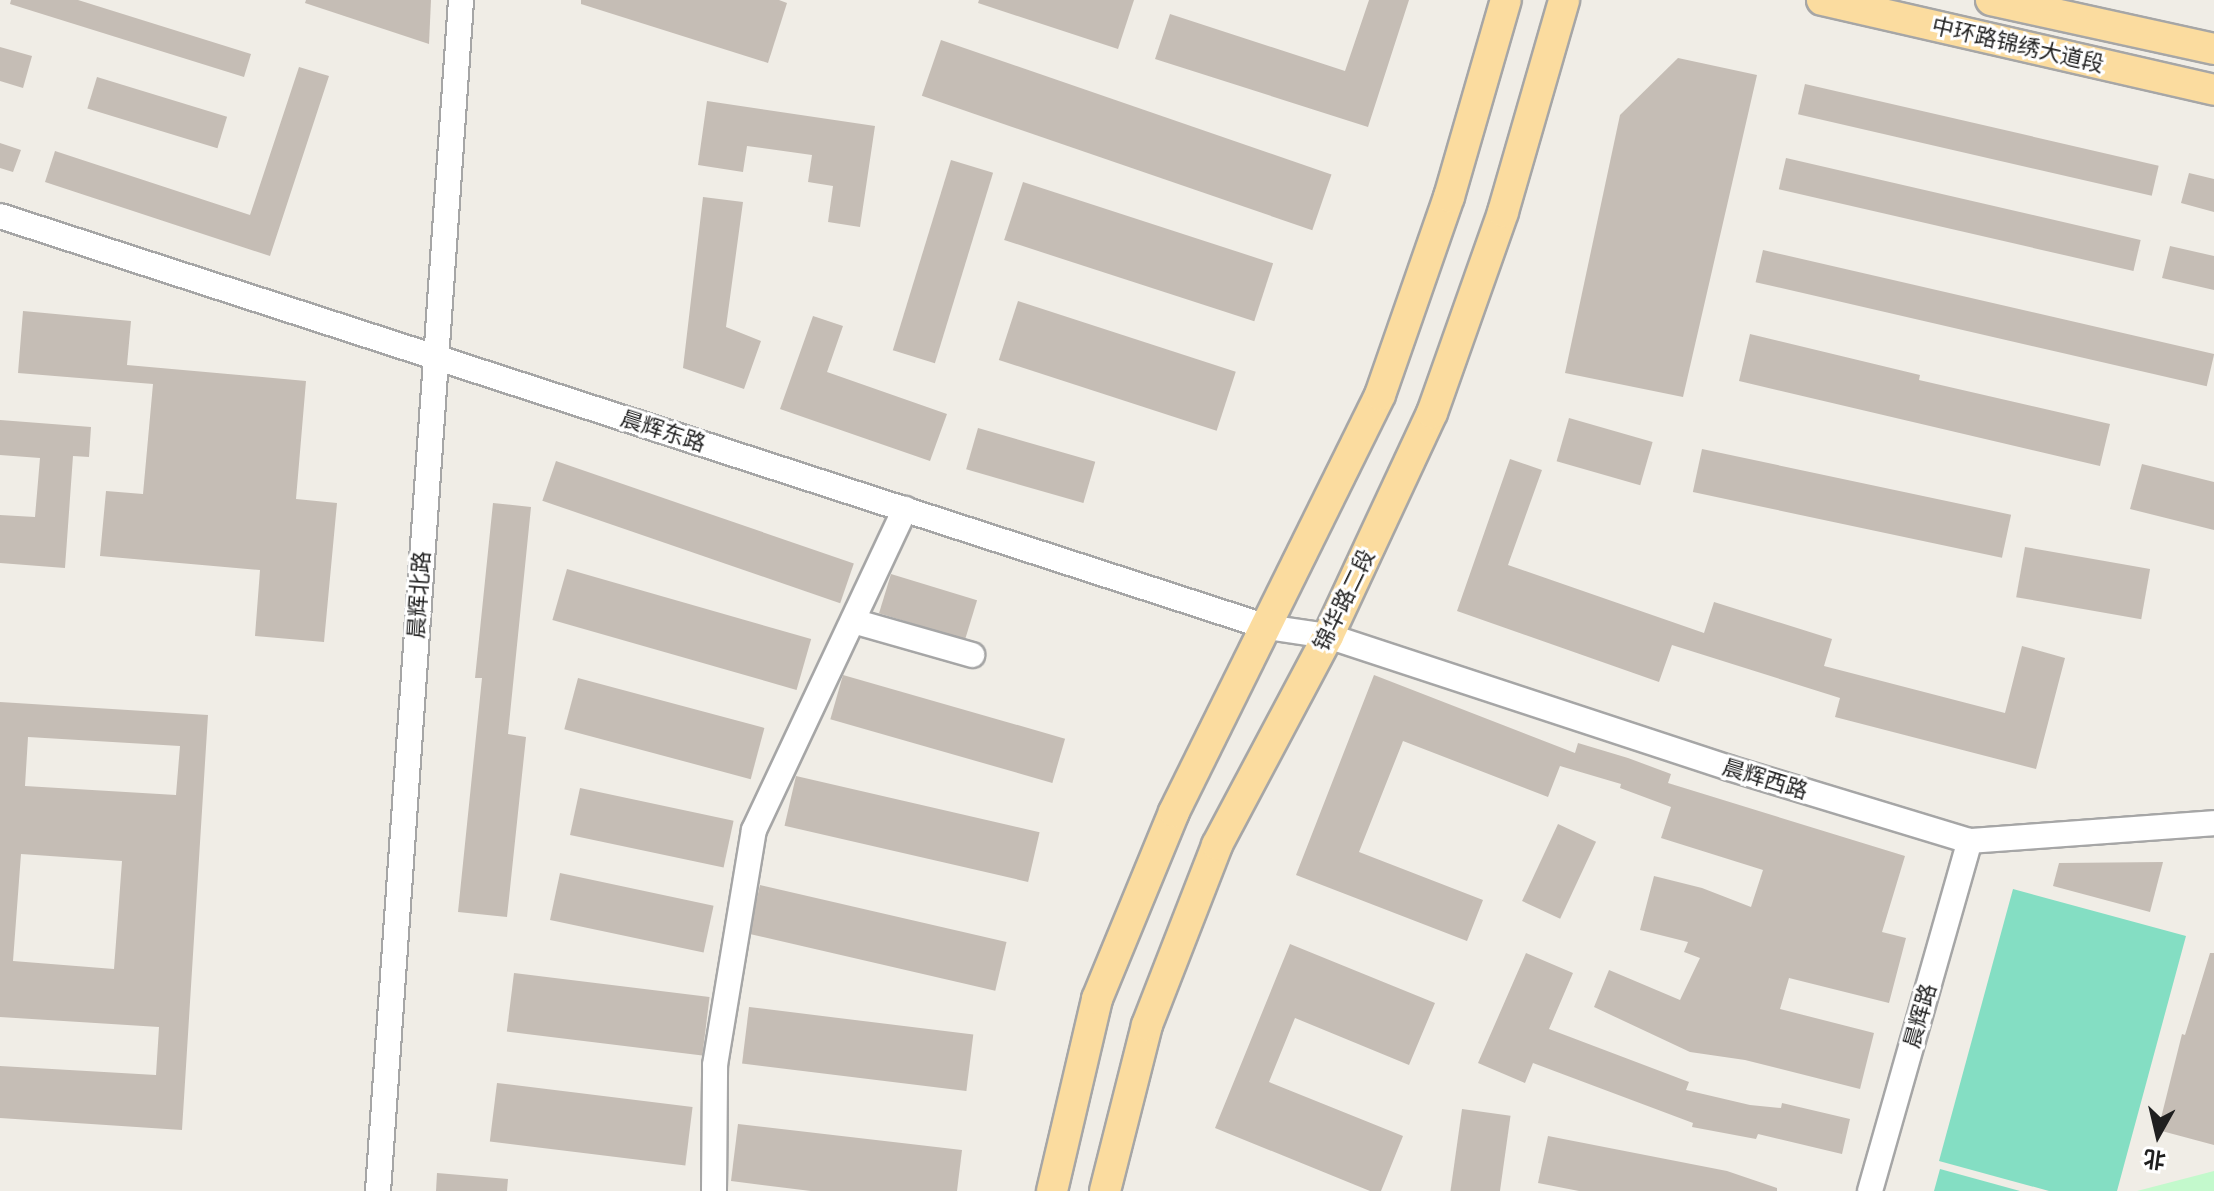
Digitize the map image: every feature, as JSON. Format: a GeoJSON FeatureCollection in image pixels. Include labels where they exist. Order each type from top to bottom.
{"type":"FeatureCollection","features":[{"type":"Feature","properties":{"kind":"main road"},"geometry":{"type":"LineString","coordinates":[[1052,1191],[1097,999],[1174,812],[1380,395],[1449,197],[1506,0]]}},
{"type":"Feature","properties":{"kind":"main road","name":"锦华路二段"},"geometry":{"type":"LineString","coordinates":[[1105,1191],[1147,1025],[1217,845],[1328,636],[1432,413],[1503,212],[1564,0]]}},
{"type":"Feature","properties":{"kind":"main road","name":"中环路锦绣大道段"},"geometry":{"type":"LineString","coordinates":[[1822,0],[2214,90]]}},
{"type":"Feature","properties":{"kind":"main road","name":"中环路锦绣大道段"},"geometry":{"type":"LineString","coordinates":[[1991,0],[2214,49]]}},
{"type":"Feature","properties":{"kind":"street","name":"晨辉北路"},"geometry":{"type":"LineString","coordinates":[[378,1191],[461,0]]}},
{"type":"Feature","properties":{"kind":"street","name":"晨辉东路"},"geometry":{"type":"LineString","coordinates":[[0,216],[1267,627],[1328,636]]}},
{"type":"Feature","properties":{"kind":"street"},"geometry":{"type":"LineString","coordinates":[[714,1191],[715,1065],[754,830],[905,509]]}},
{"type":"Feature","properties":{"kind":"street"},"geometry":{"type":"LineString","coordinates":[[853,621],[972,655]]}},
{"type":"Feature","properties":{"kind":"street","name":"晨辉西路"},"geometry":{"type":"LineString","coordinates":[[1328,636],[1729,768],[1970,841],[2214,823]]}},
{"type":"Feature","properties":{"kind":"street","name":"晨辉路"},"geometry":{"type":"LineString","coordinates":[[1870,1191],[1970,841]]}},
{"type":"Feature","properties":{"kind":"green space"},"geometry":{"type":"Polygon","coordinates":[[[2013,889],[2186,936],[2117,1191],[2049,1191],[1939,1161],[2013,889]]]}},
{"type":"Feature","properties":{"kind":"green space"},"geometry":{"type":"Polygon","coordinates":[[[1940,1169],[2020,1191],[1934,1191],[1940,1169]]]}},
{"type":"Feature","properties":{"kind":"green space"},"geometry":{"type":"Polygon","coordinates":[[[2214,1171],[2214,1191],[2137,1191],[2214,1171]]]}},
{"type":"Feature","properties":{"kind":"building"},"geometry":{"type":"Polygon","coordinates":[[[11,0],[78,0],[251,54],[244,77],[10,4],[11,0]]]}},
{"type":"Feature","properties":{"kind":"building"},"geometry":{"type":"Polygon","coordinates":[[[306,0],[431,0],[429,44],[305,3],[306,0]]]}},
{"type":"Feature","properties":{"kind":"building"},"geometry":{"type":"Polygon","coordinates":[[[581,0],[779,0],[787,3],[768,63],[581,4],[581,0]]]}},
{"type":"Feature","properties":{"kind":"building"},"geometry":{"type":"Polygon","coordinates":[[[979,0],[1134,0],[1118,49],[978,3],[979,0]]]}},
{"type":"Feature","properties":{"kind":"building"},"geometry":{"type":"Polygon","coordinates":[[[1369,0],[1409,0],[1368,127],[1155,59],[1170,14],[1345,71],[1369,0]]]}},
{"type":"Feature","properties":{"kind":"building"},"geometry":{"type":"Polygon","coordinates":[[[941,40],[1331,174],[1312,230],[922,96],[941,40]]]}},
{"type":"Feature","properties":{"kind":"building"},"geometry":{"type":"Polygon","coordinates":[[[0,47],[32,56],[23,88],[0,81],[0,47]]]}},
{"type":"Feature","properties":{"kind":"building"},"geometry":{"type":"Polygon","coordinates":[[[1678,58],[1757,75],[1683,397],[1565,373],[1620,115],[1678,58]]]}},
{"type":"Feature","properties":{"kind":"building"},"geometry":{"type":"Polygon","coordinates":[[[299,67],[329,76],[270,256],[45,182],[55,151],[250,215],[299,67]]]}},
{"type":"Feature","properties":{"kind":"building"},"geometry":{"type":"Polygon","coordinates":[[[97,77],[227,117],[217,148],[87,109],[97,77]]]}},
{"type":"Feature","properties":{"kind":"building"},"geometry":{"type":"Polygon","coordinates":[[[1805,84],[2159,166],[2152,196],[1798,114],[1805,84]]]}},
{"type":"Feature","properties":{"kind":"building"},"geometry":{"type":"Polygon","coordinates":[[[707,101],[875,126],[860,227],[828,222],[833,186],[808,182],[812,155],[747,146],[743,172],[698,165],[707,101]]]}},
{"type":"Feature","properties":{"kind":"building"},"geometry":{"type":"Polygon","coordinates":[[[0,143],[21,150],[13,172],[0,168],[0,143]]]}},
{"type":"Feature","properties":{"kind":"building"},"geometry":{"type":"Polygon","coordinates":[[[1786,158],[2141,240],[2133,271],[1779,189],[1786,158]]]}},
{"type":"Feature","properties":{"kind":"building"},"geometry":{"type":"Polygon","coordinates":[[[951,160],[993,173],[935,363],[893,350],[951,160]]]}},
{"type":"Feature","properties":{"kind":"building"},"geometry":{"type":"Polygon","coordinates":[[[2189,173],[2214,179],[2214,212],[2181,203],[2189,173]]]}},
{"type":"Feature","properties":{"kind":"building"},"geometry":{"type":"Polygon","coordinates":[[[1023,182],[1273,263],[1254,321],[1004,240],[1023,182]]]}},
{"type":"Feature","properties":{"kind":"building"},"geometry":{"type":"Polygon","coordinates":[[[703,197],[743,202],[726,327],[761,341],[744,389],[683,368],[703,197]]]}},
{"type":"Feature","properties":{"kind":"building"},"geometry":{"type":"Polygon","coordinates":[[[2170,246],[2214,256],[2214,290],[2162,278],[2170,246]]]}},
{"type":"Feature","properties":{"kind":"building"},"geometry":{"type":"Polygon","coordinates":[[[1763,250],[2214,354],[2207,386],[1756,282],[1763,250]]]}},
{"type":"Feature","properties":{"kind":"building"},"geometry":{"type":"Polygon","coordinates":[[[1018,301],[1236,372],[1217,431],[999,360],[1018,301]]]}},
{"type":"Feature","properties":{"kind":"building"},"geometry":{"type":"Polygon","coordinates":[[[23,311],[131,321],[127,365],[306,381],[296,499],[337,503],[324,642],[255,636],[260,570],[100,556],[106,491],[143,494],[153,384],[18,373],[23,311]]]}},
{"type":"Feature","properties":{"kind":"building"},"geometry":{"type":"Polygon","coordinates":[[[813,316],[843,326],[827,372],[947,414],[930,461],[780,409],[813,316]]]}},
{"type":"Feature","properties":{"kind":"building"},"geometry":{"type":"Polygon","coordinates":[[[1750,334],[1920,375],[1919,380],[2110,424],[2100,466],[1739,381],[1750,334]]]}},
{"type":"Feature","properties":{"kind":"building"},"geometry":{"type":"Polygon","coordinates":[[[1569,418],[1653,442],[1640,485],[1557,461],[1569,418]]]}},
{"type":"Feature","properties":{"kind":"building"},"geometry":{"type":"Polygon","coordinates":[[[0,420],[91,427],[89,457],[73,456],[65,568],[0,563],[0,515],[35,517],[40,458],[0,455],[0,420]]]}},
{"type":"Feature","properties":{"kind":"building"},"geometry":{"type":"Polygon","coordinates":[[[978,428],[1095,462],[1083,503],[966,469],[978,428]]]}},
{"type":"Feature","properties":{"kind":"building"},"geometry":{"type":"Polygon","coordinates":[[[1702,449],[2011,515],[2002,558],[1693,492],[1702,449]]]}},
{"type":"Feature","properties":{"kind":"building"},"geometry":{"type":"Polygon","coordinates":[[[1510,459],[1542,470],[1508,565],[1704,633],[1714,602],[1832,639],[1824,666],[2005,713],[2022,646],[2065,658],[2036,769],[1835,717],[1840,698],[1672,645],[1659,682],[1457,611],[1510,459]]]}},
{"type":"Feature","properties":{"kind":"building"},"geometry":{"type":"Polygon","coordinates":[[[556,461],[854,564],[840,603],[542,501],[556,461]]]}},
{"type":"Feature","properties":{"kind":"building"},"geometry":{"type":"Polygon","coordinates":[[[2142,464],[2214,482],[2214,530],[2130,509],[2142,464]]]}},
{"type":"Feature","properties":{"kind":"building"},"geometry":{"type":"Polygon","coordinates":[[[493,503],[531,507],[508,734],[526,737],[507,917],[458,912],[482,678],[475,678],[493,503]]]}},
{"type":"Feature","properties":{"kind":"building"},"geometry":{"type":"Polygon","coordinates":[[[2025,547],[2150,569],[2141,619],[2016,597],[2025,547]]]}},
{"type":"Feature","properties":{"kind":"building"},"geometry":{"type":"Polygon","coordinates":[[[567,569],[811,639],[797,690],[552,620],[567,569]]]}},
{"type":"Feature","properties":{"kind":"building"},"geometry":{"type":"Polygon","coordinates":[[[891,574],[977,600],[965,640],[879,613],[891,574]]]}},
{"type":"Feature","properties":{"kind":"building"},"geometry":{"type":"Polygon","coordinates":[[[843,675],[1065,739],[1052,783],[830,719],[843,675]]]}},
{"type":"Feature","properties":{"kind":"building"},"geometry":{"type":"Polygon","coordinates":[[[1374,675],[1575,753],[1578,743],[1628,758],[1671,774],[1668,783],[1905,856],[1882,932],[1906,938],[1889,1003],[1789,978],[1780,1009],[1874,1033],[1860,1089],[1745,1060],[1690,1052],[1594,1007],[1609,970],[1680,1000],[1700,958],[1684,952],[1688,942],[1640,930],[1654,876],[1702,888],[1751,907],[1763,870],[1661,838],[1671,807],[1620,788],[1621,784],[1560,766],[1548,797],[1403,741],[1359,852],[1483,900],[1467,941],[1296,875],[1374,675]]]}},
{"type":"Feature","properties":{"kind":"building"},"geometry":{"type":"Polygon","coordinates":[[[578,678],[764,728],[751,779],[564,729],[578,678]]]}},
{"type":"Feature","properties":{"kind":"building"},"geometry":{"type":"Polygon","coordinates":[[[0,702],[208,715],[182,1130],[0,1118],[0,1066],[156,1075],[159,1027],[0,1017],[0,702]],[[28,737],[25,786],[176,795],[180,746],[28,737]],[[21,854],[13,961],[114,969],[122,861],[21,854]]]}},
{"type":"Feature","properties":{"kind":"building"},"geometry":{"type":"Polygon","coordinates":[[[796,776],[1040,832],[1028,882],[785,826],[796,776]]]}},
{"type":"Feature","properties":{"kind":"building"},"geometry":{"type":"Polygon","coordinates":[[[580,788],[734,821],[724,868],[570,835],[580,788]]]}},
{"type":"Feature","properties":{"kind":"building"},"geometry":{"type":"Polygon","coordinates":[[[1558,824],[1596,842],[1560,919],[1522,901],[1558,824]]]}},
{"type":"Feature","properties":{"kind":"building"},"geometry":{"type":"Polygon","coordinates":[[[2163,862],[2150,912],[2053,886],[2059,863],[2163,862]]]}},
{"type":"Feature","properties":{"kind":"building"},"geometry":{"type":"Polygon","coordinates":[[[560,873],[714,906],[704,953],[550,920],[560,873]]]}},
{"type":"Feature","properties":{"kind":"building"},"geometry":{"type":"Polygon","coordinates":[[[760,885],[1007,942],[995,991],[749,934],[760,885]]]}},
{"type":"Feature","properties":{"kind":"building"},"geometry":{"type":"Polygon","coordinates":[[[1290,944],[1435,1003],[1409,1065],[1295,1018],[1269,1082],[1403,1136],[1381,1191],[1370,1191],[1215,1128],[1290,944]]]}},
{"type":"Feature","properties":{"kind":"building"},"geometry":{"type":"Polygon","coordinates":[[[1526,953],[1573,973],[1549,1029],[1689,1082],[1686,1090],[1750,1105],[1781,1108],[1782,1103],[1850,1119],[1842,1154],[1758,1134],[1756,1139],[1692,1127],[1693,1123],[1533,1063],[1525,1083],[1478,1063],[1526,953]]]}},
{"type":"Feature","properties":{"kind":"building"},"geometry":{"type":"Polygon","coordinates":[[[2210,953],[2214,953],[2214,1145],[2158,1130],[2182,1034],[2185,1035],[2210,953]]]}},
{"type":"Feature","properties":{"kind":"building"},"geometry":{"type":"Polygon","coordinates":[[[514,973],[710,997],[702,1056],[507,1032],[514,973]]]}},
{"type":"Feature","properties":{"kind":"building"},"geometry":{"type":"Polygon","coordinates":[[[749,1007],[973,1035],[966,1091],[742,1064],[749,1007]]]}},
{"type":"Feature","properties":{"kind":"building"},"geometry":{"type":"Polygon","coordinates":[[[497,1083],[693,1107],[685,1166],[490,1142],[497,1083]]]}},
{"type":"Feature","properties":{"kind":"building"},"geometry":{"type":"Polygon","coordinates":[[[1462,1109],[1511,1116],[1500,1191],[1450,1191],[1462,1109]]]}},
{"type":"Feature","properties":{"kind":"building"},"geometry":{"type":"Polygon","coordinates":[[[738,1124],[962,1150],[957,1191],[811,1191],[731,1181],[738,1124]]]}},
{"type":"Feature","properties":{"kind":"building"},"geometry":{"type":"Polygon","coordinates":[[[1548,1136],[1727,1171],[1777,1188],[1777,1191],[1579,1191],[1538,1183],[1548,1136]]]}},
{"type":"Feature","properties":{"kind":"building"},"geometry":{"type":"Polygon","coordinates":[[[437,1173],[508,1179],[507,1191],[436,1191],[437,1173]]]}}]}
